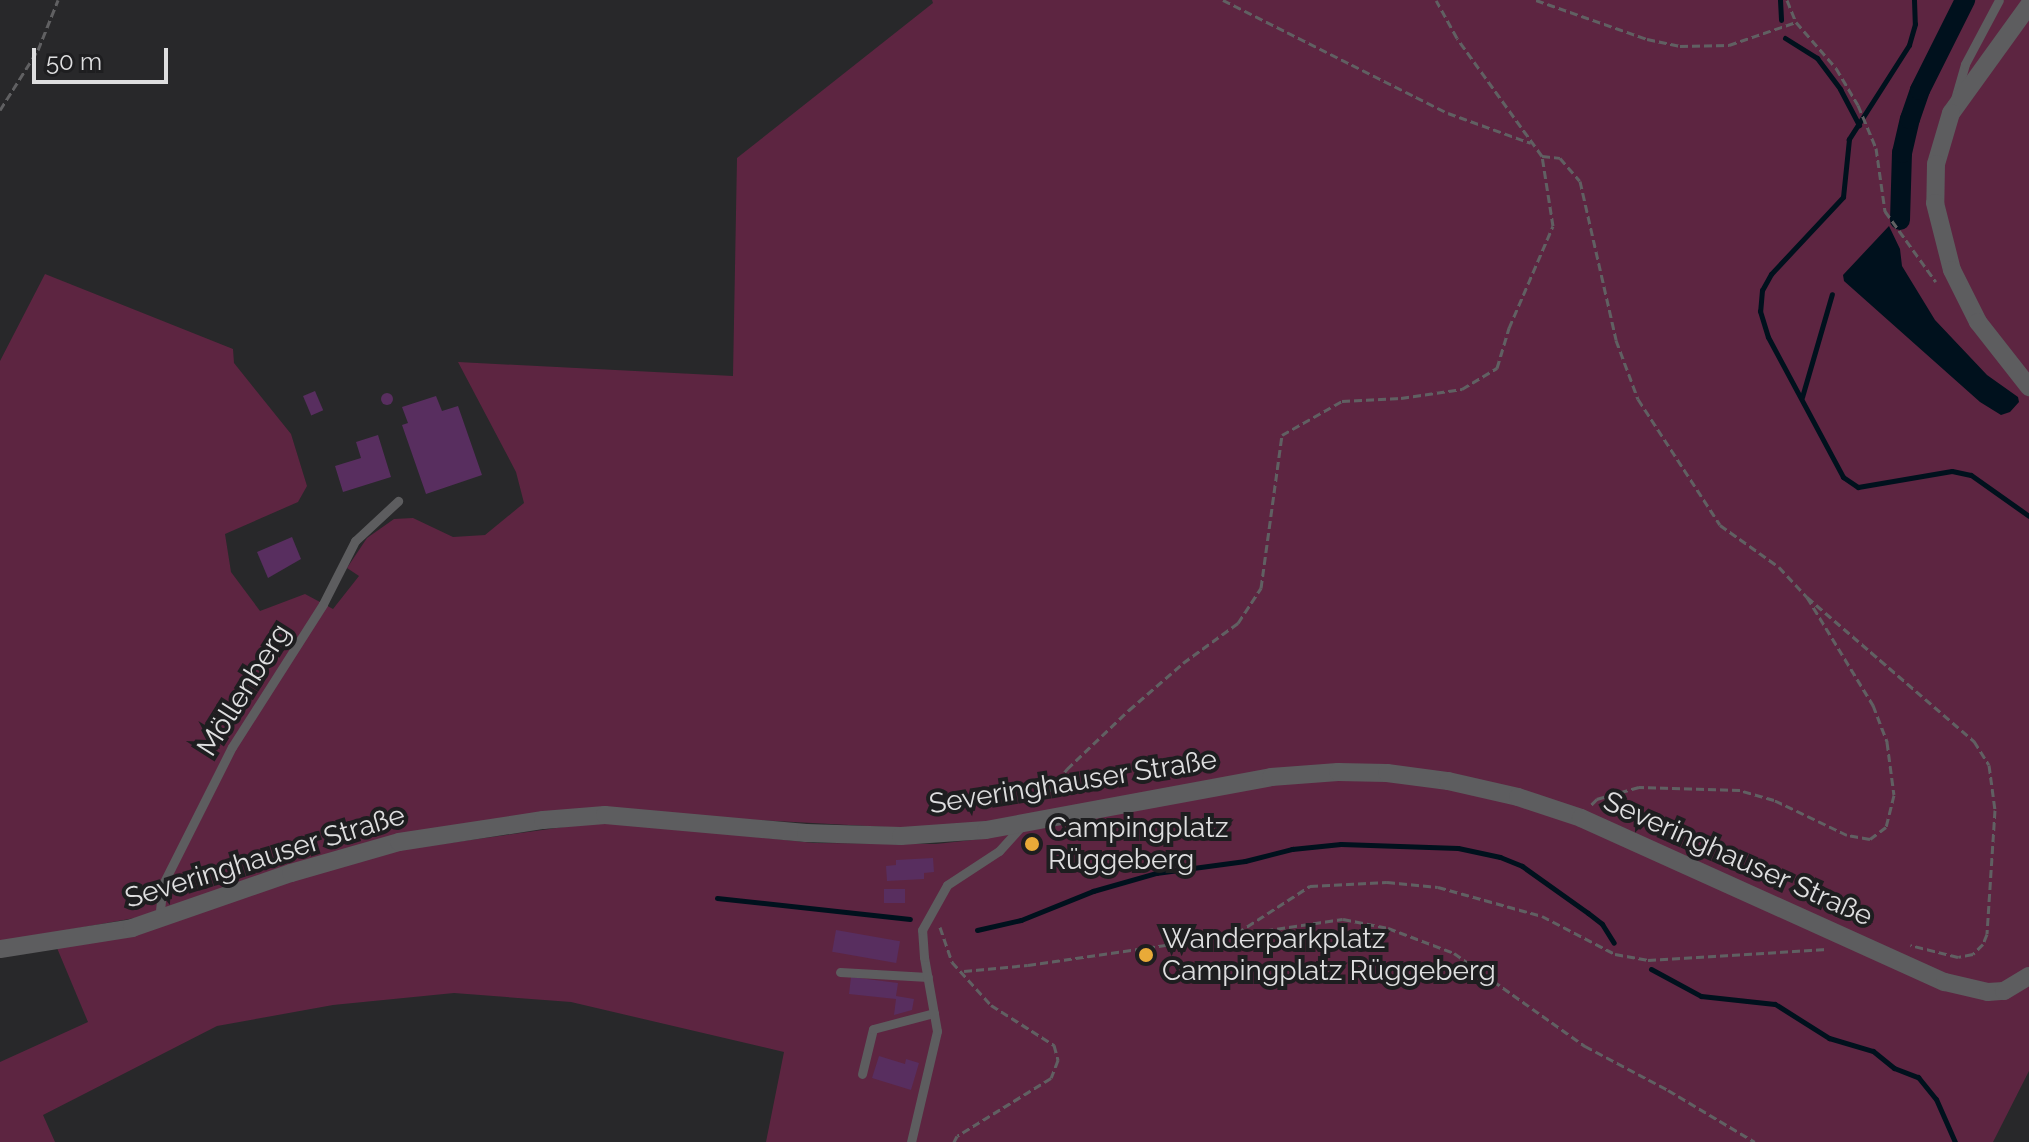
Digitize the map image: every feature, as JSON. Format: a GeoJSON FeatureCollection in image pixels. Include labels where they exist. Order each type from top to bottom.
{"type":"FeatureCollection","features":[{"type":"Feature","properties":{"kind":"street"},"geometry":{"type":"LineString","coordinates":[[2029,5],[1951,113],[1936,164],[1935,203],[1952,270],[1978,322],[2029,387]]}},
{"type":"Feature","properties":{"kind":"street","name":"Severinghauser Straße"},"geometry":{"type":"LineString","coordinates":[[0,949],[103,934],[159,920],[291,873],[399,842],[543,820],[605,815],[806,833],[901,836],[1023,824],[1271,777],[1338,772],[1387,773],[1448,781],[1518,797],[1581,818],[1859,945],[1969,989],[2004,991],[2029,976]]}},
{"type":"Feature","properties":{"kind":"lane"},"geometry":{"type":"LineString","coordinates":[[1951,113],[1965,64],[1999,0]]}},
{"type":"Feature","properties":{"kind":"lane","name":"Möllenberg"},"geometry":{"type":"LineString","coordinates":[[159,920],[163,884],[232,747],[323,604],[355,541],[398,501]]}},
{"type":"Feature","properties":{"kind":"lane"},"geometry":{"type":"LineString","coordinates":[[911,1142],[937,1031],[922,936],[931,910],[947,885],[963,871],[999,851],[1023,824]]}},
{"type":"Feature","properties":{"kind":"lane"},"geometry":{"type":"LineString","coordinates":[[840,972],[928,977]]}},
{"type":"Feature","properties":{"kind":"lane"},"geometry":{"type":"LineString","coordinates":[[862,1074],[873,1029],[934,1013]]}},
{"type":"Feature","properties":{"kind":"path"},"geometry":{"type":"LineString","coordinates":[[0,110],[38,50],[58,0]]}},
{"type":"Feature","properties":{"kind":"path"},"geometry":{"type":"LineString","coordinates":[[1223,0],[1448,113],[1533,144]]}},
{"type":"Feature","properties":{"kind":"path"},"geometry":{"type":"LineString","coordinates":[[1023,824],[1067,769],[1129,710],[1183,663],[1238,623],[1261,588],[1282,435],[1342,401],[1401,398],[1462,389],[1497,368],[1509,328],[1545,251],[1553,226],[1542,156],[1457,38],[1436,0]]}},
{"type":"Feature","properties":{"kind":"path"},"geometry":{"type":"LineString","coordinates":[[1536,0],[1647,39],[1680,46],[1729,45],[1796,22]]}},
{"type":"Feature","properties":{"kind":"path"},"geometry":{"type":"LineString","coordinates":[[1787,0],[1796,22],[1836,68],[1858,105],[1872,133],[1885,211],[1941,288]]}},
{"type":"Feature","properties":{"kind":"path"},"geometry":{"type":"LineString","coordinates":[[1542,156],[1560,158],[1580,181],[1616,340],[1638,399],[1720,525],[1779,567],[1807,597],[1974,741],[1989,765],[1995,810],[1987,934],[1983,944],[1973,954],[1958,957],[1899,945]]}},
{"type":"Feature","properties":{"kind":"path"},"geometry":{"type":"LineString","coordinates":[[1581,818],[1597,799],[1639,787],[1712,789],[1740,790],[1774,800],[1847,835],[1870,839],[1886,827],[1894,795],[1887,742],[1873,705],[1807,597]]}},
{"type":"Feature","properties":{"kind":"path"},"geometry":{"type":"LineString","coordinates":[[1237,933],[1310,886],[1387,882],[1438,887],[1542,916],[1615,954],[1648,960],[1760,955],[1859,945]]}},
{"type":"Feature","properties":{"kind":"path"},"geometry":{"type":"LineString","coordinates":[[931,910],[952,962],[964,971],[991,1005],[1054,1045],[1058,1060],[1051,1078],[957,1136],[954,1142]]}},
{"type":"Feature","properties":{"kind":"path"},"geometry":{"type":"LineString","coordinates":[[964,971],[1028,965],[1343,919],[1427,941],[1454,953],[1585,1046],[1668,1090],[1755,1142]]}},
{"type":"Feature","properties":{"kind":"shaded area"},"geometry":{"type":"Polygon","coordinates":[[[932,0],[2029,0],[2029,1071],[1993,1142],[766,1142],[784,1052],[571,1002],[454,993],[333,1005],[217,1026],[43,1115],[55,1142],[0,1142],[0,1062],[88,1022],[57,948],[140,933],[314,873],[391,851],[607,821],[814,843],[936,844],[990,838],[904,828],[719,818],[503,819],[146,916],[0,942],[0,361],[45,274],[233,349],[234,363],[291,434],[307,486],[298,502],[225,534],[231,572],[260,611],[305,594],[333,609],[359,576],[347,568],[367,538],[394,519],[413,518],[453,537],[485,535],[524,503],[516,472],[458,362],[733,376],[737,158],[933,3],[932,0]]]}},
{"type":"Feature","properties":{"kind":"water"},"geometry":{"type":"Polygon","coordinates":[[[1889,226],[1900,249],[1902,266],[1935,320],[1987,375],[2018,397],[2019,402],[2010,412],[2001,415],[1980,402],[1844,281],[1843,275],[1889,226]]]}},
{"type":"Feature","properties":{"kind":"building"},"geometry":{"type":"Polygon","coordinates":[[[315,391],[323,410],[311,415],[303,396],[315,391]]]}},
{"type":"Feature","properties":{"kind":"building"},"geometry":{"type":"Polygon","coordinates":[[[387,393],[393,399],[387,405],[381,399],[387,393]]]}},
{"type":"Feature","properties":{"kind":"building"},"geometry":{"type":"Polygon","coordinates":[[[436,396],[442,411],[458,406],[482,475],[426,494],[402,425],[408,423],[402,407],[436,396]]]}},
{"type":"Feature","properties":{"kind":"building"},"geometry":{"type":"Polygon","coordinates":[[[378,435],[391,477],[343,492],[335,466],[361,458],[356,442],[378,435]]]}},
{"type":"Feature","properties":{"kind":"building"},"geometry":{"type":"Polygon","coordinates":[[[292,537],[301,559],[268,578],[257,552],[292,537]]]}},
{"type":"Feature","properties":{"kind":"building"},"geometry":{"type":"Polygon","coordinates":[[[933,858],[934,872],[924,873],[924,879],[887,881],[886,866],[896,865],[896,860],[933,858]]]}},
{"type":"Feature","properties":{"kind":"building"},"geometry":{"type":"Polygon","coordinates":[[[884,889],[905,889],[905,903],[884,903],[884,889]]]}},
{"type":"Feature","properties":{"kind":"building"},"geometry":{"type":"Polygon","coordinates":[[[836,930],[900,941],[896,963],[832,952],[836,930]]]}},
{"type":"Feature","properties":{"kind":"building"},"geometry":{"type":"Polygon","coordinates":[[[851,977],[898,983],[896,996],[914,999],[912,1010],[894,1015],[896,999],[849,994],[851,977]]]}},
{"type":"Feature","properties":{"kind":"building"},"geometry":{"type":"Polygon","coordinates":[[[879,1056],[905,1064],[906,1059],[919,1063],[911,1090],[872,1078],[879,1056]]]}},
{"type":"Feature","properties":{"kind":"waterway"},"geometry":{"type":"LineString","coordinates":[[1780,0],[1781,20]]}},
{"type":"Feature","properties":{"kind":"waterway"},"geometry":{"type":"LineString","coordinates":[[1914,0],[1915,24],[1909,45],[1849,139],[1843,197],[1771,274],[1762,290],[1760,311],[1768,337],[1843,477],[1858,487],[1952,471],[1971,475],[2029,516]]}},
{"type":"Feature","properties":{"kind":"waterway"},"geometry":{"type":"LineString","coordinates":[[1900,220],[1902,153],[1910,119],[1920,90],[1965,0]]}},
{"type":"Feature","properties":{"kind":"waterway"},"geometry":{"type":"LineString","coordinates":[[1785,38],[1817,58],[1840,89],[1859,125]]}},
{"type":"Feature","properties":{"kind":"waterway"},"geometry":{"type":"LineString","coordinates":[[1802,397],[1832,294]]}},
{"type":"Feature","properties":{"kind":"waterway"},"geometry":{"type":"LineString","coordinates":[[977,930],[1021,920],[1093,891],[1156,873],[1245,861],[1292,849],[1341,844],[1458,848],[1500,857],[1522,866],[1588,913],[1602,924],[1614,943]]}},
{"type":"Feature","properties":{"kind":"waterway"},"geometry":{"type":"LineString","coordinates":[[717,898],[910,919]]}},
{"type":"Feature","properties":{"kind":"waterway"},"geometry":{"type":"LineString","coordinates":[[1651,969],[1701,996],[1775,1004],[1829,1038],[1873,1051],[1894,1068],[1918,1077],[1936,1099],[1955,1142]]}},
{"type":"Feature","properties":{"kind":"place","name":"Campingplatz Rüggeberg"},"geometry":{"type":"Point","coordinates":[1032,844]}},
{"type":"Feature","properties":{"kind":"place","name":"Wanderparkplatz Campingplatz Rüggeberg"},"geometry":{"type":"Point","coordinates":[1146,955]}}]}
